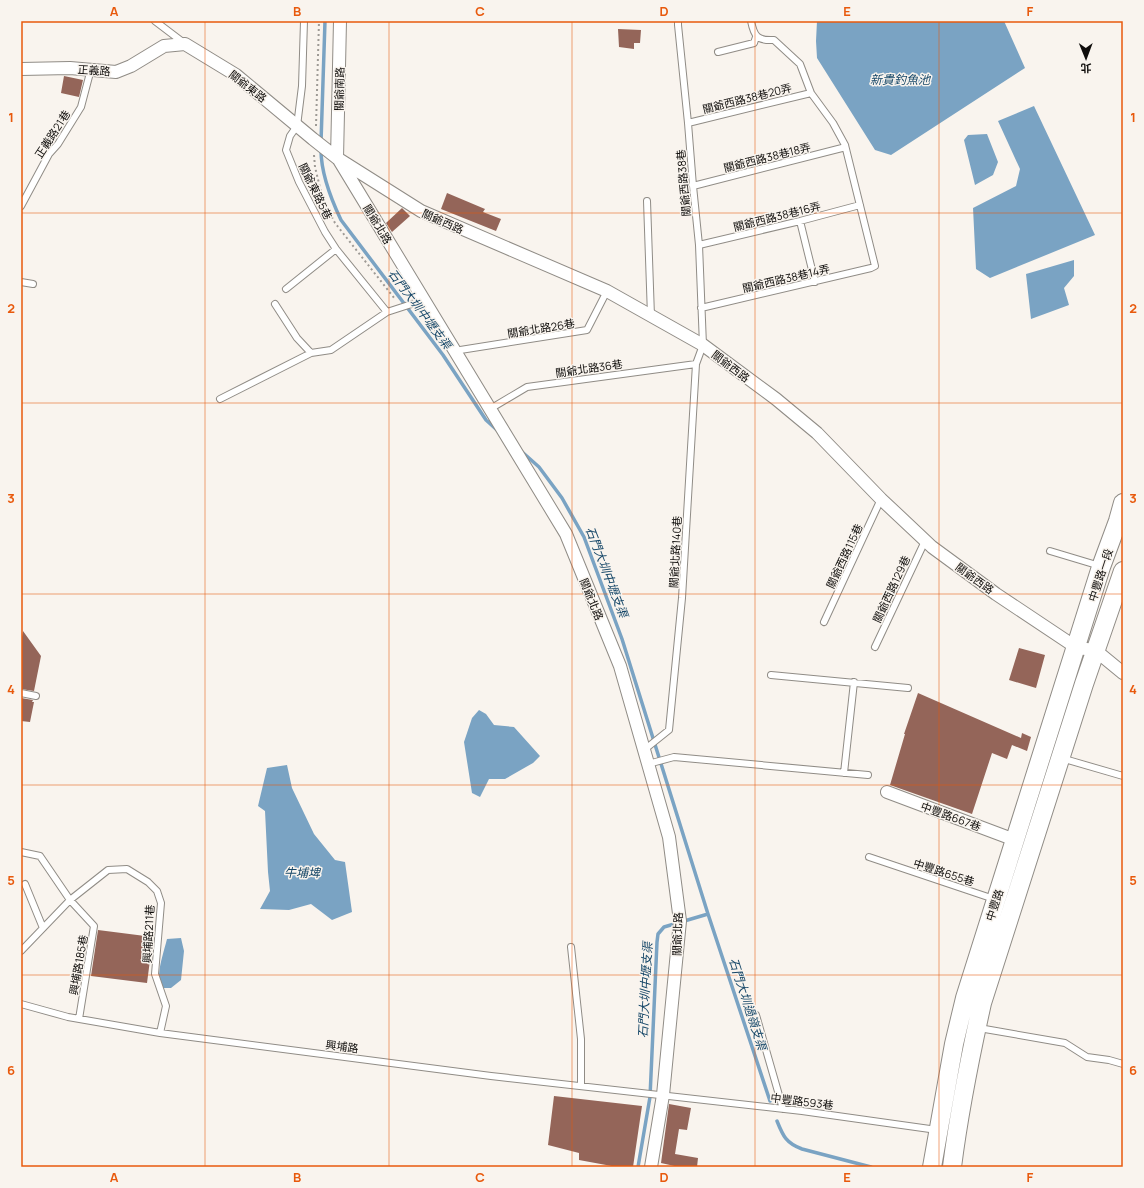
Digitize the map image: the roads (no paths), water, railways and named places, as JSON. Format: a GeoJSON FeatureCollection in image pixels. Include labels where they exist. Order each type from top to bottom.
{"type":"FeatureCollection","features":[{"type":"Feature","properties":{"kind":"main road","name":"中豐路一段"},"geometry":{"type":"LineString","coordinates":[[1077,648],[1123,502]]}},
{"type":"Feature","properties":{"kind":"main road","name":"中豐路一段"},"geometry":{"type":"LineString","coordinates":[[1095,650],[1107,620],[1123,571]]}},
{"type":"Feature","properties":{"kind":"main road","name":"中豐路"},"geometry":{"type":"LineString","coordinates":[[932,1167],[947,1131],[977,1028],[1005,902],[1015,840],[1077,648]]}},
{"type":"Feature","properties":{"kind":"main road","name":"中豐路"},"geometry":{"type":"LineString","coordinates":[[952,1167],[947,1131],[954,1044],[965,998],[1005,902],[1060,758],[1095,650]]}},
{"type":"Feature","properties":{"kind":"street","name":"關爺南路"},"geometry":{"type":"LineString","coordinates":[[337,158],[340,21]]}},
{"type":"Feature","properties":{"kind":"street","name":"正義路"},"geometry":{"type":"LineString","coordinates":[[21,69],[91,69],[116,72],[131,66],[164,46],[185,44]]}},
{"type":"Feature","properties":{"kind":"street","name":"關爺東路"},"geometry":{"type":"LineString","coordinates":[[185,44],[236,75],[337,158]]}},
{"type":"Feature","properties":{"kind":"street","name":"關爺西路"},"geometry":{"type":"LineString","coordinates":[[337,158],[421,211],[607,291],[703,345],[776,399],[817,433],[932,547],[996,594],[1077,648]]}},
{"type":"Feature","properties":{"kind":"street","name":"關爺北路"},"geometry":{"type":"LineString","coordinates":[[337,158],[566,534],[620,666],[669,837],[680,921],[663,1095],[651,1167]]}},
{"type":"Feature","properties":{"kind":"street"},"geometry":{"type":"LineString","coordinates":[[1077,648],[1095,650],[1123,673]]}},
{"type":"Feature","properties":{"kind":"street","name":"中豐路667巷"},"geometry":{"type":"LineString","coordinates":[[887,792],[1015,840]]}},
{"type":"Feature","properties":{"kind":"lane","name":"關爺東路"},"geometry":{"type":"LineString","coordinates":[[155,21],[185,44]]}},
{"type":"Feature","properties":{"kind":"lane","name":"關爺東路5巷"},"geometry":{"type":"LineString","coordinates":[[304,21],[302,86],[297,126],[290,136],[286,150],[299,182],[325,232],[336,249],[387,312]]}},
{"type":"Feature","properties":{"kind":"lane","name":"關爺西路38巷"},"geometry":{"type":"LineString","coordinates":[[678,21],[699,245],[703,345]]}},
{"type":"Feature","properties":{"kind":"lane"},"geometry":{"type":"LineString","coordinates":[[718,52],[754,43],[756,37],[751,21]]}},
{"type":"Feature","properties":{"kind":"lane"},"geometry":{"type":"LineString","coordinates":[[756,37],[766,40],[774,40],[800,64],[811,93],[833,123],[846,145],[860,205]]}},
{"type":"Feature","properties":{"kind":"lane","name":"正義路21巷"},"geometry":{"type":"LineString","coordinates":[[21,206],[49,154],[58,144],[81,107],[91,69]]}},
{"type":"Feature","properties":{"kind":"lane","name":"關爺西路38巷20弄"},"geometry":{"type":"LineString","coordinates":[[688,123],[811,93]]}},
{"type":"Feature","properties":{"kind":"lane","name":"關爺西路38巷18弄"},"geometry":{"type":"LineString","coordinates":[[693,186],[842,148],[846,145]]}},
{"type":"Feature","properties":{"kind":"lane"},"geometry":{"type":"LineString","coordinates":[[647,201],[651,316]]}},
{"type":"Feature","properties":{"kind":"lane","name":"關爺西路38巷16弄"},"geometry":{"type":"LineString","coordinates":[[699,245],[860,205]]}},
{"type":"Feature","properties":{"kind":"lane","name":"關爺西路38巷14弄"},"geometry":{"type":"LineString","coordinates":[[701,308],[814,282],[875,266],[860,205]]}},
{"type":"Feature","properties":{"kind":"lane"},"geometry":{"type":"LineString","coordinates":[[800,221],[814,282]]}},
{"type":"Feature","properties":{"kind":"lane"},"geometry":{"type":"LineString","coordinates":[[286,290],[336,249]]}},
{"type":"Feature","properties":{"kind":"lane"},"geometry":{"type":"LineString","coordinates":[[21,282],[33,284]]}},
{"type":"Feature","properties":{"kind":"lane","name":"關爺北路26巷"},"geometry":{"type":"LineString","coordinates":[[454,351],[587,330],[607,291]]}},
{"type":"Feature","properties":{"kind":"lane"},"geometry":{"type":"LineString","coordinates":[[220,399],[312,353],[331,350],[387,312],[424,300]]}},
{"type":"Feature","properties":{"kind":"lane"},"geometry":{"type":"LineString","coordinates":[[275,304],[297,338],[312,353]]}},
{"type":"Feature","properties":{"kind":"lane","name":"關爺北路140巷"},"geometry":{"type":"LineString","coordinates":[[644,750],[669,730],[682,598],[696,364],[703,345]]}},
{"type":"Feature","properties":{"kind":"lane","name":"關爺北路36巷"},"geometry":{"type":"LineString","coordinates":[[490,409],[527,387],[696,364]]}},
{"type":"Feature","properties":{"kind":"lane","name":"關爺西路115巷"},"geometry":{"type":"LineString","coordinates":[[824,622],[882,499]]}},
{"type":"Feature","properties":{"kind":"lane","name":"關爺西路129巷"},"geometry":{"type":"LineString","coordinates":[[875,647],[925,540]]}},
{"type":"Feature","properties":{"kind":"lane"},"geometry":{"type":"LineString","coordinates":[[1050,551],[1102,567]]}},
{"type":"Feature","properties":{"kind":"lane"},"geometry":{"type":"LineString","coordinates":[[771,675],[908,688]]}},
{"type":"Feature","properties":{"kind":"lane"},"geometry":{"type":"LineString","coordinates":[[844,773],[854,682]]}},
{"type":"Feature","properties":{"kind":"lane"},"geometry":{"type":"LineString","coordinates":[[21,693],[36,696]]}},
{"type":"Feature","properties":{"kind":"lane"},"geometry":{"type":"LineString","coordinates":[[648,764],[674,757],[868,775]]}},
{"type":"Feature","properties":{"kind":"lane"},"geometry":{"type":"LineString","coordinates":[[1060,758],[1123,776]]}},
{"type":"Feature","properties":{"kind":"lane"},"geometry":{"type":"LineString","coordinates":[[21,852],[40,856],[70,900]]}},
{"type":"Feature","properties":{"kind":"lane","name":"中豐路655巷"},"geometry":{"type":"LineString","coordinates":[[869,857],[1005,902]]}},
{"type":"Feature","properties":{"kind":"lane","name":"興埔路211巷"},"geometry":{"type":"LineString","coordinates":[[21,951],[70,900],[108,870],[127,869],[148,882],[157,891],[161,903],[155,974],[166,1006],[160,1033]]}},
{"type":"Feature","properties":{"kind":"lane"},"geometry":{"type":"LineString","coordinates":[[25,884],[43,928]]}},
{"type":"Feature","properties":{"kind":"lane","name":"興埔路185巷"},"geometry":{"type":"LineString","coordinates":[[70,900],[94,926],[79,1019]]}},
{"type":"Feature","properties":{"kind":"lane"},"geometry":{"type":"LineString","coordinates":[[572,947],[582,1039],[581,1086]]}},
{"type":"Feature","properties":{"kind":"lane","name":"興埔路"},"geometry":{"type":"LineString","coordinates":[[21,1004],[79,1019],[160,1033],[491,1076],[663,1095]]}},
{"type":"Feature","properties":{"kind":"lane"},"geometry":{"type":"LineString","coordinates":[[756,1015],[783,1109]]}},
{"type":"Feature","properties":{"kind":"lane"},"geometry":{"type":"LineString","coordinates":[[977,1028],[1065,1043],[1087,1057],[1109,1060],[1123,1064]]}},
{"type":"Feature","properties":{"kind":"lane","name":"中豐路593巷"},"geometry":{"type":"LineString","coordinates":[[663,1095],[783,1109],[947,1131]]}},
{"type":"Feature","properties":{"kind":"water","name":"新貴釣魚池"},"geometry":{"type":"Polygon","coordinates":[[[817,21],[1004,21],[1025,68],[891,155],[875,150],[817,58],[817,21]]]}},
{"type":"Feature","properties":{"kind":"water"},"geometry":{"type":"Polygon","coordinates":[[[1034,106],[1095,235],[990,278],[976,269],[973,208],[1016,186],[1020,169],[998,121],[1034,106]]]}},
{"type":"Feature","properties":{"kind":"water"},"geometry":{"type":"Polygon","coordinates":[[[987,134],[998,162],[993,175],[975,185],[964,140],[968,135],[987,134]]]}},
{"type":"Feature","properties":{"kind":"water"},"geometry":{"type":"Polygon","coordinates":[[[1074,260],[1074,276],[1064,288],[1069,305],[1031,319],[1026,274],[1074,260]]]}},
{"type":"Feature","properties":{"kind":"water"},"geometry":{"type":"Polygon","coordinates":[[[479,710],[486,714],[494,725],[514,727],[540,756],[533,763],[505,779],[489,779],[480,797],[472,793],[464,742],[472,718],[479,710]]]}},
{"type":"Feature","properties":{"kind":"water","name":"牛埔埤"},"geometry":{"type":"Polygon","coordinates":[[[287,765],[292,788],[314,834],[335,860],[345,862],[352,912],[332,920],[311,904],[289,910],[260,909],[270,891],[265,811],[258,806],[267,768],[287,765]]]}},
{"type":"Feature","properties":{"kind":"water"},"geometry":{"type":"Polygon","coordinates":[[[181,938],[184,951],[181,980],[171,988],[162,988],[159,975],[167,939],[181,938]]]}},
{"type":"Feature","properties":{"kind":"waterway","name":"石門大圳中壢支渠"},"geometry":{"type":"LineString","coordinates":[[321,142],[325,21]]}},
{"type":"Feature","properties":{"kind":"waterway","name":"石門大圳中壢支渠"},"geometry":{"type":"LineString","coordinates":[[321,150],[321,159],[327,186],[341,220],[443,355],[486,420],[497,430]]}},
{"type":"Feature","properties":{"kind":"waterway","name":"石門大圳中壢支渠"},"geometry":{"type":"LineString","coordinates":[[521,451],[539,467],[562,498],[584,537],[622,639],[708,914],[770,1101]]}},
{"type":"Feature","properties":{"kind":"waterway","name":"石門大圳中壢支渠"},"geometry":{"type":"LineString","coordinates":[[638,1167],[650,1097],[658,934],[664,927],[708,914]]}},
{"type":"Feature","properties":{"kind":"waterway","name":"石門大圳過嶺支渠"},"geometry":{"type":"LineString","coordinates":[[777,1121],[786,1138],[797,1147],[871,1167]]}}]}
